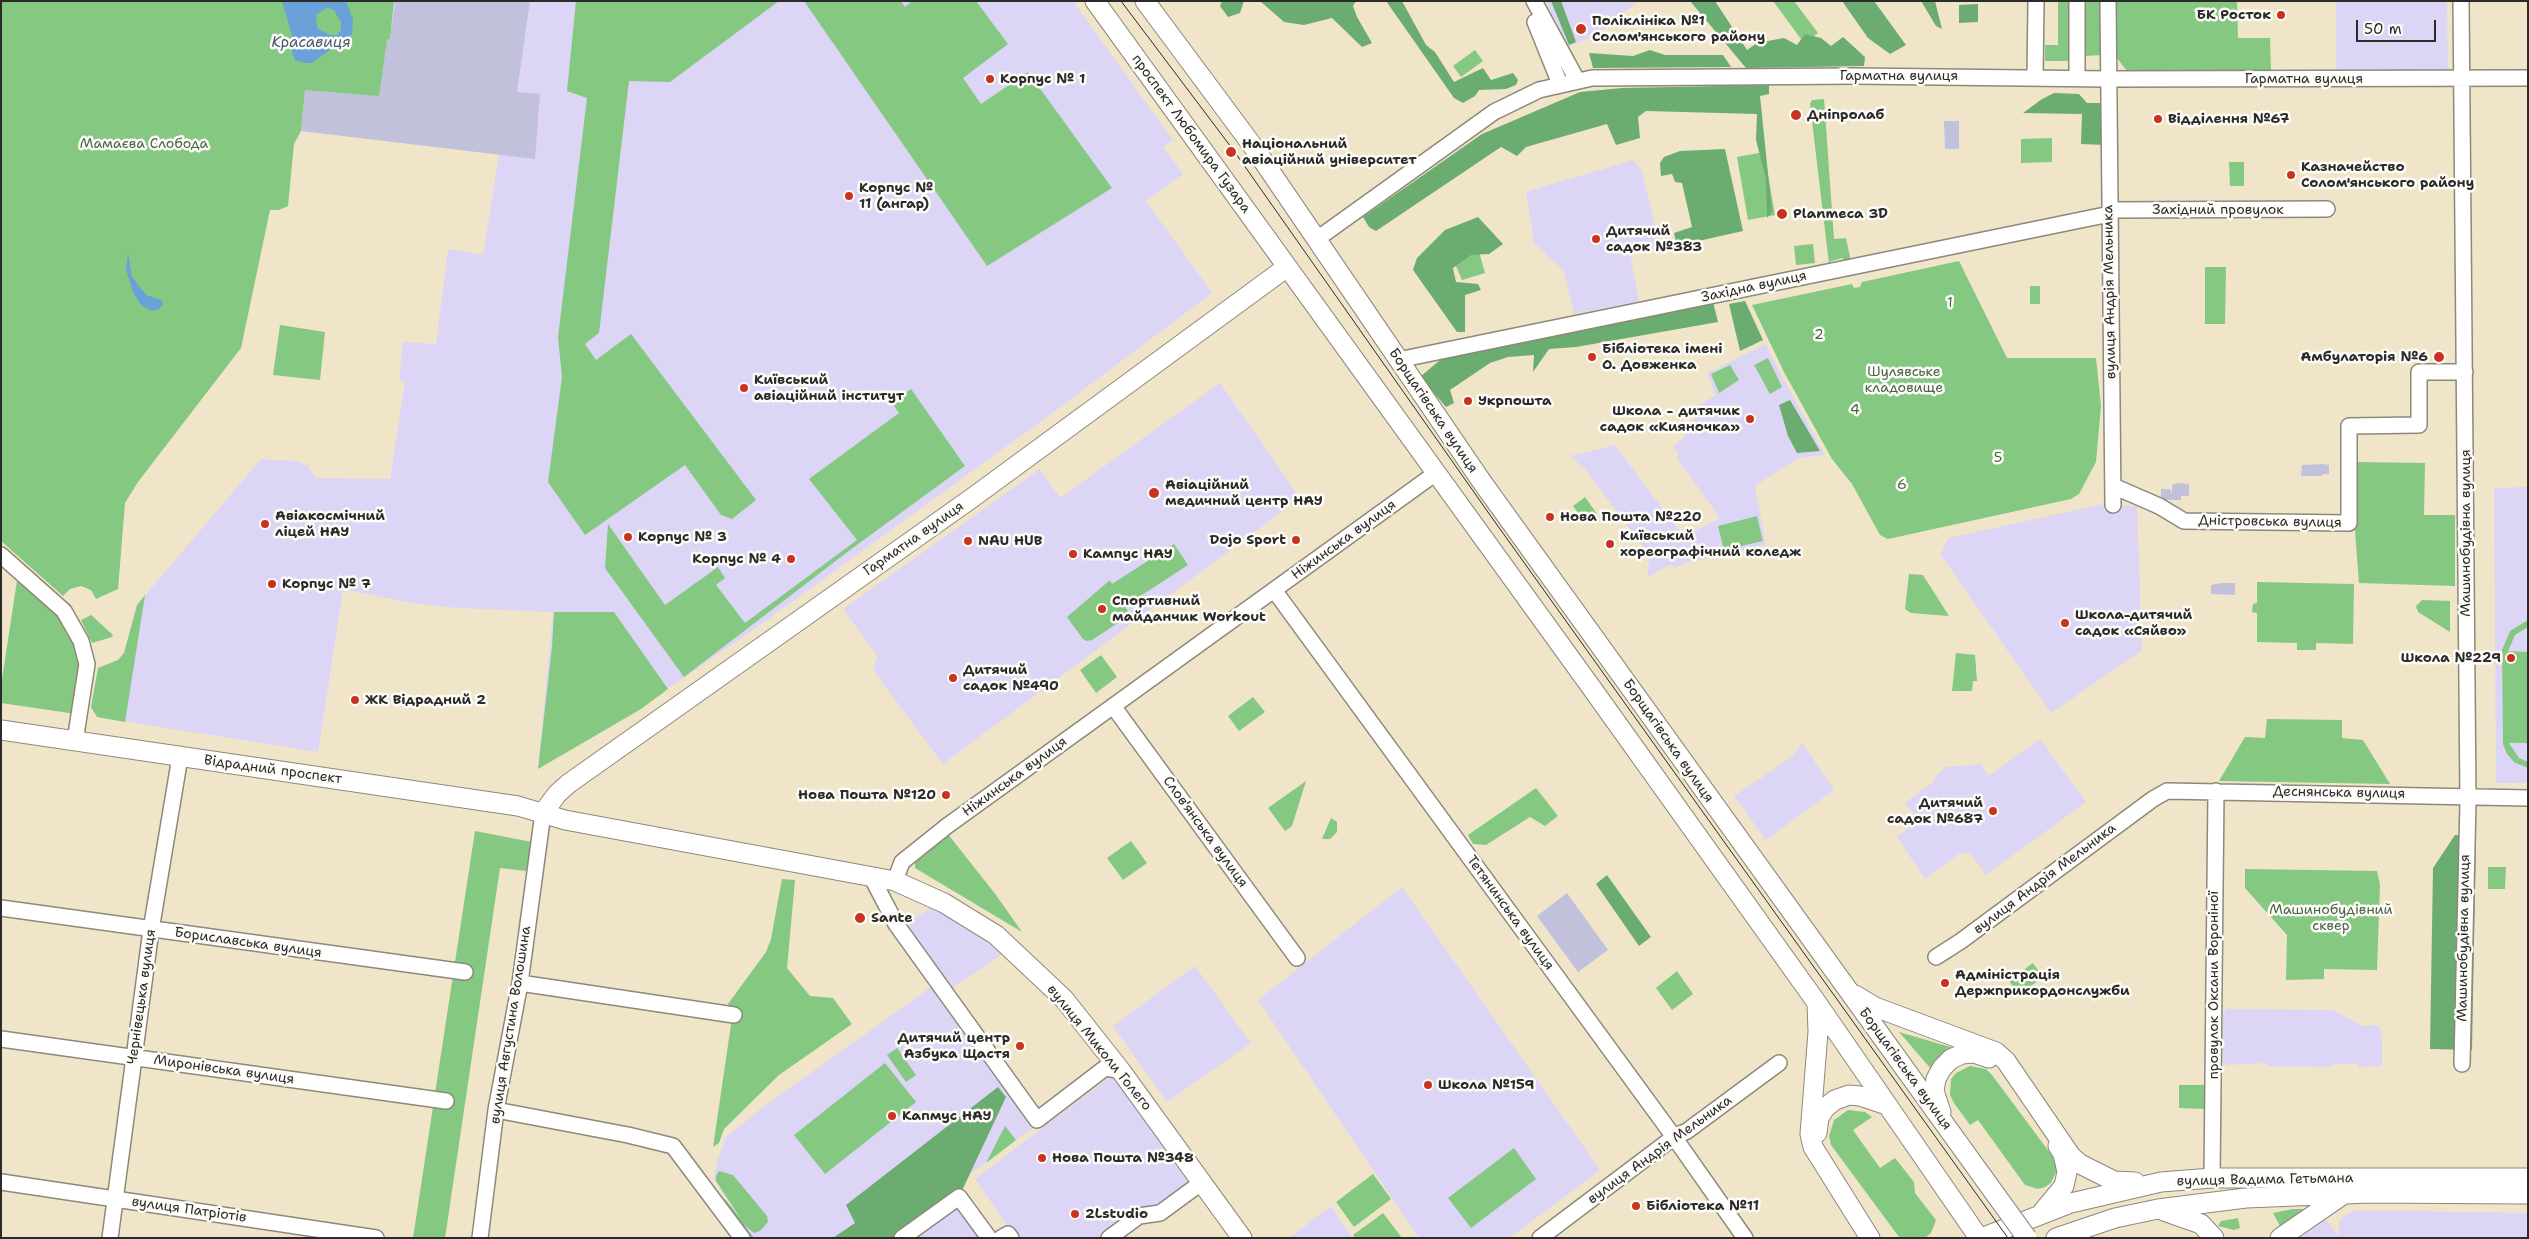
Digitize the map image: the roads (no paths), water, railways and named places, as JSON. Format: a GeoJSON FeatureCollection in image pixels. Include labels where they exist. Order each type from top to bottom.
{"type":"FeatureCollection","features":[{"type":"Feature","properties":{"kind":"main road","name":"проспект Любомира Гузара"},"geometry":{"type":"LineString","coordinates":[[1095,1],[1287,267]]}},
{"type":"Feature","properties":{"kind":"main road"},"geometry":{"type":"LineString","coordinates":[[1145,1],[1255,149],[1317,239]]}},
{"type":"Feature","properties":{"kind":"main road","name":"Борщагівська вулиця"},"geometry":{"type":"LineString","coordinates":[[1317,239],[1482,482],[2026,1238]]}},
{"type":"Feature","properties":{"kind":"main road"},"geometry":{"type":"LineString","coordinates":[[1287,267],[1817,1003],[1884,1104],[1980,1238]]}},
{"type":"Feature","properties":{"kind":"main road","name":"Гарматна вулиця"},"geometry":{"type":"LineString","coordinates":[[544,813],[557,794],[568,784],[972,498],[1287,267]]}},
{"type":"Feature","properties":{"kind":"main road","name":"Відрадний проспект"},"geometry":{"type":"LineString","coordinates":[[1,730],[518,806],[544,813]]}},
{"type":"Feature","properties":{"kind":"main road"},"geometry":{"type":"LineString","coordinates":[[544,813],[565,820],[894,881]]}},
{"type":"Feature","properties":{"kind":"main road","name":"вулиця Миколи Голего"},"geometry":{"type":"LineString","coordinates":[[894,881],[944,903],[996,935],[1064,999],[1122,1071],[1242,1238]]}},
{"type":"Feature","properties":{"kind":"main road"},"geometry":{"type":"LineString","coordinates":[[1849,991],[1875,1007],[1996,1052],[2006,1061],[2071,1156],[2083,1167],[2114,1181],[2161,1182]]}},
{"type":"Feature","properties":{"kind":"main road"},"geometry":{"type":"LineString","coordinates":[[1817,1003],[1818,1032],[1810,1134],[1812,1147],[1870,1238]]}},
{"type":"Feature","properties":{"kind":"main road"},"geometry":{"type":"LineString","coordinates":[[1948,1130],[1937,1104],[1934,1091],[1936,1079],[1942,1068],[1951,1059],[1962,1054],[1974,1053],[1986,1056],[1997,1063],[2063,1154],[2067,1172],[2064,1186],[2042,1213]]}},
{"type":"Feature","properties":{"kind":"main road"},"geometry":{"type":"LineString","coordinates":[[1884,1104],[1860,1096],[1849,1095],[1835,1100],[1822,1113],[1817,1131],[1819,1143],[1824,1154],[1884,1238]]}},
{"type":"Feature","properties":{"kind":"main road","name":"вулиця Вадима Гетьмана"},"geometry":{"type":"LineString","coordinates":[[1980,1238],[2042,1213],[2115,1191],[2161,1182],[2212,1178],[2528,1178]]}},
{"type":"Feature","properties":{"kind":"main road"},"geometry":{"type":"LineString","coordinates":[[2280,1238],[2346,1193]]}},
{"type":"Feature","properties":{"kind":"main road","name":"вулиця Вадима Гетьмана"},"geometry":{"type":"LineString","coordinates":[[2056,1238],[2115,1218],[2158,1209],[2246,1198],[2346,1193],[2528,1194]]}},
{"type":"Feature","properties":{"kind":"main road"},"geometry":{"type":"LineString","coordinates":[[2158,1209],[2201,1224],[2214,1238]]}},
{"type":"Feature","properties":{"kind":"street"},"geometry":{"type":"LineString","coordinates":[[2035,78],[2036,1]]}},
{"type":"Feature","properties":{"kind":"street"},"geometry":{"type":"LineString","coordinates":[[2077,1],[2077,78]]}},
{"type":"Feature","properties":{"kind":"street","name":"вулиця Андрія Мельника"},"geometry":{"type":"LineString","coordinates":[[2108,1],[2113,505]]}},
{"type":"Feature","properties":{"kind":"street","name":"Машинобудівна вулиця"},"geometry":{"type":"LineString","coordinates":[[2462,1],[2468,796],[2462,1064]]}},
{"type":"Feature","properties":{"kind":"street"},"geometry":{"type":"LineString","coordinates":[[1535,3],[1576,80]]}},
{"type":"Feature","properties":{"kind":"street"},"geometry":{"type":"LineString","coordinates":[[1535,3],[1535,23],[1560,84]]}},
{"type":"Feature","properties":{"kind":"street","name":"Гарматна вулиця"},"geometry":{"type":"LineString","coordinates":[[1317,239],[1494,112],[1539,90],[1576,80],[1627,76],[2108,79],[2528,78]]}},
{"type":"Feature","properties":{"kind":"street","name":"Західний провулок"},"geometry":{"type":"LineString","coordinates":[[2110,212],[2327,209]]}},
{"type":"Feature","properties":{"kind":"street","name":"Західна вулиця"},"geometry":{"type":"LineString","coordinates":[[1398,360],[2110,212]]}},
{"type":"Feature","properties":{"kind":"street","name":"Дністровська вулиця"},"geometry":{"type":"LineString","coordinates":[[2113,486],[2159,506],[2184,521],[2349,523],[2349,426],[2419,425],[2420,372],[2465,372]]}},
{"type":"Feature","properties":{"kind":"street","name":"Ніжинська вулиця"},"geometry":{"type":"LineString","coordinates":[[894,881],[902,862],[939,832],[1436,473]]}},
{"type":"Feature","properties":{"kind":"street"},"geometry":{"type":"LineString","coordinates":[[1,555],[64,611],[81,641],[87,664],[75,741]]}},
{"type":"Feature","properties":{"kind":"street","name":"Тетянинська вулиця"},"geometry":{"type":"LineString","coordinates":[[1274,590],[1746,1238]]}},
{"type":"Feature","properties":{"kind":"street","name":"Слов'янська вулиця"},"geometry":{"type":"LineString","coordinates":[[1114,706],[1297,958]]}},
{"type":"Feature","properties":{"kind":"street","name":"Чернівецька вулиця"},"geometry":{"type":"LineString","coordinates":[[110,1238],[151,930],[180,757]]}},
{"type":"Feature","properties":{"kind":"street","name":"Деснянська вулиця"},"geometry":{"type":"LineString","coordinates":[[2153,798],[2167,791],[2216,791],[2528,798]]}},
{"type":"Feature","properties":{"kind":"street","name":"провулок Оксани Вороніної"},"geometry":{"type":"LineString","coordinates":[[2212,1178],[2216,791]]}},
{"type":"Feature","properties":{"kind":"street","name":"вулиця Андрія Мельника"},"geometry":{"type":"LineString","coordinates":[[1936,957],[1961,941],[2153,798]]}},
{"type":"Feature","properties":{"kind":"street","name":"вулиця Августина Волошина"},"geometry":{"type":"LineString","coordinates":[[480,1238],[496,1110],[520,983],[544,813]]}},
{"type":"Feature","properties":{"kind":"street"},"geometry":{"type":"LineString","coordinates":[[871,876],[896,924],[1037,1120],[1105,1068],[1122,1071]]}},
{"type":"Feature","properties":{"kind":"street","name":"Бориславська вулиця"},"geometry":{"type":"LineString","coordinates":[[1,908],[465,972]]}},
{"type":"Feature","properties":{"kind":"street"},"geometry":{"type":"LineString","coordinates":[[520,983],[734,1015]]}},
{"type":"Feature","properties":{"kind":"street","name":"Миронівська вулиця"},"geometry":{"type":"LineString","coordinates":[[1,1039],[446,1101]]}},
{"type":"Feature","properties":{"kind":"street","name":"вулиця Андрія Мельника"},"geometry":{"type":"LineString","coordinates":[[1540,1238],[1674,1137],[1687,1131],[1779,1063]]}},
{"type":"Feature","properties":{"kind":"street"},"geometry":{"type":"LineString","coordinates":[[496,1110],[628,1135],[673,1146],[735,1236]]}},
{"type":"Feature","properties":{"kind":"street","name":"вулиця Патріотів"},"geometry":{"type":"LineString","coordinates":[[1,1182],[376,1238]]}},
{"type":"Feature","properties":{"kind":"street"},"geometry":{"type":"LineString","coordinates":[[1109,1238],[1139,1216],[1160,1213],[1201,1182]]}},
{"type":"Feature","properties":{"kind":"street"},"geometry":{"type":"LineString","coordinates":[[902,1238],[959,1197],[989,1238]]}},
{"type":"Feature","properties":{"kind":"street"},"geometry":{"type":"LineString","coordinates":[[1001,1238],[1008,1234],[1011,1238]]}},
{"type":"Feature","properties":{"kind":"water","name":"Красавиця"},"geometry":{"type":"Polygon","coordinates":[[[282,1],[346,1],[353,19],[352,34],[312,63],[295,60],[291,49],[295,46],[282,1]],[[326,8],[316,15],[317,28],[330,35],[337,35],[341,30],[341,22],[333,9],[326,8]]]}},
{"type":"Feature","properties":{"kind":"water"},"geometry":{"type":"Polygon","coordinates":[[[128,253],[132,277],[146,295],[161,300],[163,304],[159,309],[152,311],[141,305],[133,292],[126,269],[128,253]]]}},
{"type":"Feature","properties":{"kind":"tram line"},"geometry":{"type":"LineString","coordinates":[[1121,1],[1234,151],[1490,515],[2008,1238]]}},
{"type":"Feature","properties":{"kind":"place","name":"БК Росток"},"geometry":{"type":"Point","coordinates":[2281,15]}},
{"type":"Feature","properties":{"kind":"place","name":"Поліклініка №1 Солом'янського району"},"geometry":{"type":"Point","coordinates":[1581,29]}},
{"type":"Feature","properties":{"kind":"place","name":"Корпус № 1"},"geometry":{"type":"Point","coordinates":[990,79]}},
{"type":"Feature","properties":{"kind":"place","name":"Дніпролаб"},"geometry":{"type":"Point","coordinates":[1796,115]}},
{"type":"Feature","properties":{"kind":"place","name":"Відділення №67"},"geometry":{"type":"Point","coordinates":[2158,119]}},
{"type":"Feature","properties":{"kind":"place","name":"Національний авіаційний університет"},"geometry":{"type":"Point","coordinates":[1231,152]}},
{"type":"Feature","properties":{"kind":"place","name":"Казначейство Солом'янського району"},"geometry":{"type":"Point","coordinates":[2291,175]}},
{"type":"Feature","properties":{"kind":"place","name":"Корпус № 11 (ангар)"},"geometry":{"type":"Point","coordinates":[849,196]}},
{"type":"Feature","properties":{"kind":"place","name":"Planmeca 3D"},"geometry":{"type":"Point","coordinates":[1782,214]}},
{"type":"Feature","properties":{"kind":"place","name":"Дитячий садок №383"},"geometry":{"type":"Point","coordinates":[1596,239]}},
{"type":"Feature","properties":{"kind":"place","name":"Бібліотека імені О. Довженка"},"geometry":{"type":"Point","coordinates":[1592,357]}},
{"type":"Feature","properties":{"kind":"place","name":"Амбулаторія №6"},"geometry":{"type":"Point","coordinates":[2439,357]}},
{"type":"Feature","properties":{"kind":"place","name":"Київський авіаційний інститут"},"geometry":{"type":"Point","coordinates":[744,388]}},
{"type":"Feature","properties":{"kind":"place","name":"Укрпошта"},"geometry":{"type":"Point","coordinates":[1468,401]}},
{"type":"Feature","properties":{"kind":"place","name":"Школа - дитячик садок «Кияночка»"},"geometry":{"type":"Point","coordinates":[1750,419]}},
{"type":"Feature","properties":{"kind":"place","name":"Авіаційний медичний центр НАУ"},"geometry":{"type":"Point","coordinates":[1154,493]}},
{"type":"Feature","properties":{"kind":"place","name":"Нова Пошта №220"},"geometry":{"type":"Point","coordinates":[1550,517]}},
{"type":"Feature","properties":{"kind":"place","name":"Авіакосмічний ліцей НАУ"},"geometry":{"type":"Point","coordinates":[265,524]}},
{"type":"Feature","properties":{"kind":"place","name":"Корпус № 3"},"geometry":{"type":"Point","coordinates":[628,537]}},
{"type":"Feature","properties":{"kind":"place","name":"Dojo Sport"},"geometry":{"type":"Point","coordinates":[1296,540]}},
{"type":"Feature","properties":{"kind":"place","name":"NAU HUB"},"geometry":{"type":"Point","coordinates":[968,541]}},
{"type":"Feature","properties":{"kind":"place","name":"Київський хореографічний коледж"},"geometry":{"type":"Point","coordinates":[1610,544]}},
{"type":"Feature","properties":{"kind":"place","name":"Кампус НАУ"},"geometry":{"type":"Point","coordinates":[1073,554]}},
{"type":"Feature","properties":{"kind":"place","name":"Корпус № 4"},"geometry":{"type":"Point","coordinates":[791,559]}},
{"type":"Feature","properties":{"kind":"place","name":"Корпус № 7"},"geometry":{"type":"Point","coordinates":[272,584]}},
{"type":"Feature","properties":{"kind":"place","name":"Спортивний майданчик Workout"},"geometry":{"type":"Point","coordinates":[1102,609]}},
{"type":"Feature","properties":{"kind":"place","name":"Школа-дитячий садок «Сяйво»"},"geometry":{"type":"Point","coordinates":[2065,623]}},
{"type":"Feature","properties":{"kind":"place","name":"Школа №229"},"geometry":{"type":"Point","coordinates":[2511,658]}},
{"type":"Feature","properties":{"kind":"place","name":"Дитячий садок №490"},"geometry":{"type":"Point","coordinates":[953,678]}},
{"type":"Feature","properties":{"kind":"place","name":"ЖК Відрадний 2"},"geometry":{"type":"Point","coordinates":[355,700]}},
{"type":"Feature","properties":{"kind":"place","name":"Нова Пошта №120"},"geometry":{"type":"Point","coordinates":[946,795]}},
{"type":"Feature","properties":{"kind":"place","name":"Дитячий садок №687"},"geometry":{"type":"Point","coordinates":[1993,811]}},
{"type":"Feature","properties":{"kind":"place","name":"Sante"},"geometry":{"type":"Point","coordinates":[860,918]}},
{"type":"Feature","properties":{"kind":"place","name":"Адміністрація Держприкордонслужби"},"geometry":{"type":"Point","coordinates":[1945,983]}},
{"type":"Feature","properties":{"kind":"place","name":"Дитячий центр Азбука Щастя"},"geometry":{"type":"Point","coordinates":[1020,1046]}},
{"type":"Feature","properties":{"kind":"place","name":"Школа №159"},"geometry":{"type":"Point","coordinates":[1428,1085]}},
{"type":"Feature","properties":{"kind":"place","name":"Капмус НАУ"},"geometry":{"type":"Point","coordinates":[892,1116]}},
{"type":"Feature","properties":{"kind":"place","name":"Нова Пошта №348"},"geometry":{"type":"Point","coordinates":[1042,1158]}},
{"type":"Feature","properties":{"kind":"place","name":"Бібліотека №11"},"geometry":{"type":"Point","coordinates":[1636,1206]}},
{"type":"Feature","properties":{"kind":"place","name":"2Lstudio"},"geometry":{"type":"Point","coordinates":[1075,1214]}},
{"type":"Feature","properties":{"kind":"park label","name":"Мамаєва Слобода"},"geometry":{"type":"Point","coordinates":[144,144]}},
{"type":"Feature","properties":{"kind":"park label","name":"1"},"geometry":{"type":"Point","coordinates":[1950,303]}},
{"type":"Feature","properties":{"kind":"park label","name":"2"},"geometry":{"type":"Point","coordinates":[1819,335]}},
{"type":"Feature","properties":{"kind":"park label","name":"Шулявське кладовище"},"geometry":{"type":"Point","coordinates":[1904,380]}},
{"type":"Feature","properties":{"kind":"park label","name":"4"},"geometry":{"type":"Point","coordinates":[1855,410]}},
{"type":"Feature","properties":{"kind":"park label","name":"5"},"geometry":{"type":"Point","coordinates":[1998,458]}},
{"type":"Feature","properties":{"kind":"park label","name":"6"},"geometry":{"type":"Point","coordinates":[1902,485]}},
{"type":"Feature","properties":{"kind":"park label","name":"Машинобудівний сквер"},"geometry":{"type":"Point","coordinates":[2331,918]}}]}
